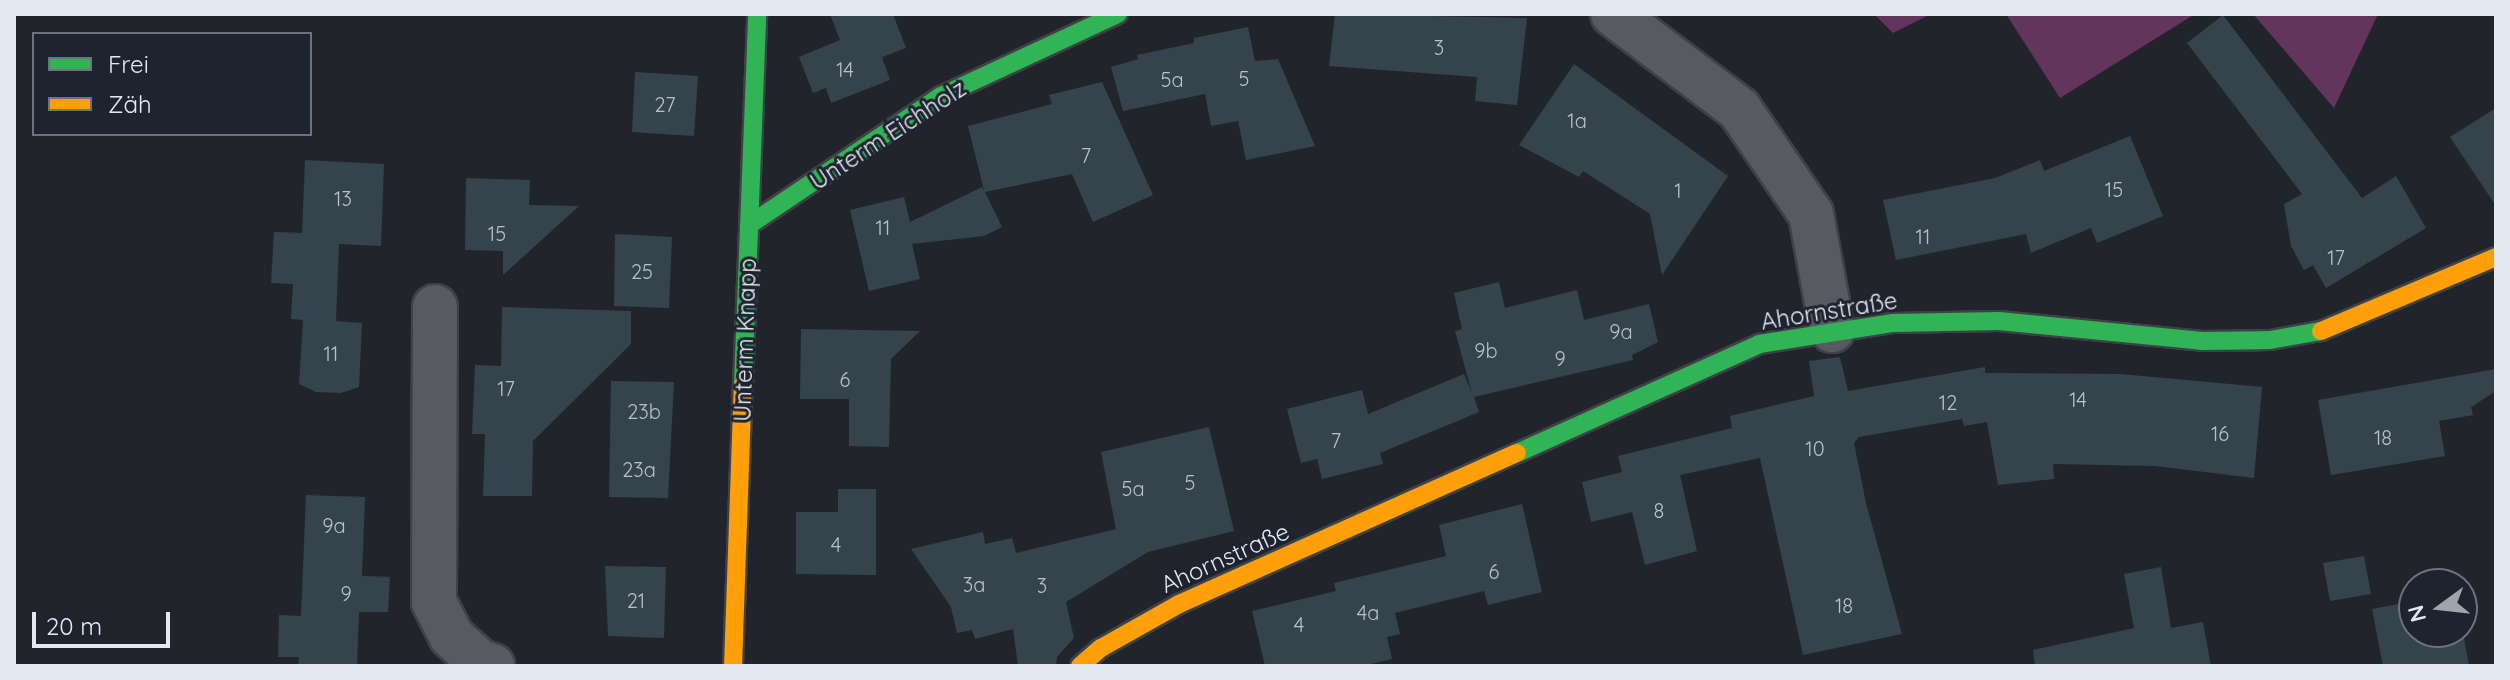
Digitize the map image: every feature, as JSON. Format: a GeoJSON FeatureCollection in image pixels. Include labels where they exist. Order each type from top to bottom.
{"type":"FeatureCollection","features":[{"type":"Feature","properties":{"kind":"street","name":"Unterm Eichholz"},"geometry":{"type":"LineString","coordinates":[[749,225],[941,96],[1118,14]]}},
{"type":"Feature","properties":{"kind":"street"},"geometry":{"type":"LineString","coordinates":[[1613,14],[1739,109],[1811,214],[1832,330]]}},
{"type":"Feature","properties":{"kind":"street","name":"Unterm Knapp"},"geometry":{"type":"LineString","coordinates":[[733,666],[749,225],[751,16]]}},
{"type":"Feature","properties":{"kind":"street","name":"Ahornstraße"},"geometry":{"type":"LineString","coordinates":[[1080,666],[1101,648],[1179,604],[1759,344],[1832,330],[1893,323],[1999,321],[2202,341],[2270,340],[2334,329],[2496,257]]}},
{"type":"Feature","properties":{"kind":"street"},"geometry":{"type":"LineString","coordinates":[[435,307],[434,602],[451,636],[480,662],[492,666]]}},
{"type":"Feature","properties":{"kind":"shaded area"},"geometry":{"type":"Polygon","coordinates":[[[1874,14],[1931,14],[1893,33],[1874,14]]]}},
{"type":"Feature","properties":{"kind":"shaded area"},"geometry":{"type":"Polygon","coordinates":[[[2006,14],[2195,14],[2060,98],[2006,14]]]}},
{"type":"Feature","properties":{"kind":"shaded area"},"geometry":{"type":"Polygon","coordinates":[[[2253,14],[2378,14],[2334,108],[2253,14]]]}},
{"type":"Feature","properties":{"kind":"building"},"geometry":{"type":"Polygon","coordinates":[[[830,14],[893,14],[906,48],[882,57],[890,80],[831,103],[826,88],[813,93],[799,57],[840,40],[830,14]]]}},
{"type":"Feature","properties":{"kind":"building"},"geometry":{"type":"Polygon","coordinates":[[[1335,14],[1527,18],[1517,105],[1475,101],[1477,77],[1329,66],[1335,14]]]}},
{"type":"Feature","properties":{"kind":"building"},"geometry":{"type":"Polygon","coordinates":[[[2223,15],[2362,198],[2396,176],[2426,228],[2326,288],[2313,265],[2304,270],[2291,246],[2284,204],[2302,194],[2187,43],[2223,15]]]}},
{"type":"Feature","properties":{"kind":"building"},"geometry":{"type":"Polygon","coordinates":[[[1248,27],[1255,61],[1278,59],[1315,146],[1246,160],[1238,121],[1211,126],[1205,94],[1123,111],[1111,67],[1138,59],[1137,55],[1194,43],[1194,38],[1248,27]]]}},
{"type":"Feature","properties":{"kind":"building"},"geometry":{"type":"Polygon","coordinates":[[[1574,64],[1728,176],[1662,275],[1650,214],[1583,171],[1579,177],[1519,145],[1574,64]]]}},
{"type":"Feature","properties":{"kind":"building"},"geometry":{"type":"Polygon","coordinates":[[[635,72],[698,76],[694,136],[632,132],[635,72]]]}},
{"type":"Feature","properties":{"kind":"building"},"geometry":{"type":"Polygon","coordinates":[[[1102,82],[1153,195],[1093,222],[1072,174],[985,192],[1002,227],[984,236],[912,244],[920,279],[869,291],[850,210],[904,197],[910,222],[982,187],[984,190],[968,126],[1052,104],[1049,95],[1102,82]]]}},
{"type":"Feature","properties":{"kind":"building"},"geometry":{"type":"Polygon","coordinates":[[[2496,108],[2496,206],[2450,137],[2496,108]]]}},
{"type":"Feature","properties":{"kind":"building"},"geometry":{"type":"Polygon","coordinates":[[[2130,136],[2163,216],[2097,243],[2091,228],[2031,253],[2026,234],[1896,260],[1883,200],[1995,178],[2040,160],[2044,171],[2130,136]]]}},
{"type":"Feature","properties":{"kind":"building"},"geometry":{"type":"Polygon","coordinates":[[[305,160],[384,164],[381,246],[339,244],[336,321],[362,323],[359,387],[341,393],[316,392],[299,384],[303,320],[291,319],[293,284],[271,283],[274,232],[302,233],[305,160]]]}},
{"type":"Feature","properties":{"kind":"building"},"geometry":{"type":"Polygon","coordinates":[[[466,178],[530,180],[529,205],[579,206],[503,275],[503,251],[465,250],[466,178]]]}},
{"type":"Feature","properties":{"kind":"building"},"geometry":{"type":"Polygon","coordinates":[[[615,234],[672,237],[669,308],[614,306],[615,234]]]}},
{"type":"Feature","properties":{"kind":"building"},"geometry":{"type":"Polygon","coordinates":[[[1499,282],[1505,308],[1577,290],[1584,320],[1649,304],[1658,342],[1632,355],[1633,360],[1474,397],[1479,412],[1380,453],[1383,464],[1322,479],[1317,459],[1301,463],[1287,409],[1362,390],[1368,414],[1464,374],[1472,393],[1455,331],[1462,329],[1454,293],[1499,282]]]}},
{"type":"Feature","properties":{"kind":"building"},"geometry":{"type":"Polygon","coordinates":[[[502,307],[631,311],[631,344],[533,441],[532,496],[483,496],[485,434],[472,434],[475,365],[501,366],[502,307]]]}},
{"type":"Feature","properties":{"kind":"building"},"geometry":{"type":"Polygon","coordinates":[[[801,329],[920,331],[891,359],[889,447],[849,446],[849,399],[800,399],[801,329]]]}},
{"type":"Feature","properties":{"kind":"building"},"geometry":{"type":"Polygon","coordinates":[[[1840,357],[1848,391],[1985,367],[1985,373],[2121,374],[2262,387],[2254,478],[2155,466],[2053,464],[2054,479],[1998,485],[1987,422],[1964,426],[1962,419],[1859,437],[1854,443],[1866,503],[1902,634],[1803,655],[1760,458],[1680,475],[1697,551],[1645,565],[1632,512],[1591,522],[1582,482],[1622,472],[1618,456],[1732,428],[1730,416],[1814,396],[1809,361],[1840,357]]]}},
{"type":"Feature","properties":{"kind":"building"},"geometry":{"type":"Polygon","coordinates":[[[2496,369],[2496,391],[2471,407],[2473,415],[2439,421],[2445,456],[2331,475],[2318,400],[2496,369]]]}},
{"type":"Feature","properties":{"kind":"building"},"geometry":{"type":"Polygon","coordinates":[[[611,381],[674,382],[668,498],[609,497],[611,381]]]}},
{"type":"Feature","properties":{"kind":"building"},"geometry":{"type":"Polygon","coordinates":[[[1209,427],[1234,531],[1148,552],[1066,602],[1074,638],[1057,657],[1056,666],[1018,666],[1013,629],[975,639],[972,630],[957,633],[951,607],[911,549],[983,532],[985,544],[1012,538],[1016,553],[1116,529],[1101,452],[1209,427]]]}},
{"type":"Feature","properties":{"kind":"building"},"geometry":{"type":"Polygon","coordinates":[[[838,489],[876,489],[876,575],[796,574],[796,512],[838,512],[838,489]]]}},
{"type":"Feature","properties":{"kind":"building"},"geometry":{"type":"Polygon","coordinates":[[[306,495],[365,497],[362,576],[390,577],[388,612],[359,612],[357,666],[298,666],[299,657],[278,657],[279,615],[301,616],[306,495]]]}},
{"type":"Feature","properties":{"kind":"building"},"geometry":{"type":"Polygon","coordinates":[[[1522,504],[1542,592],[1488,605],[1484,591],[1395,613],[1400,634],[1387,637],[1392,659],[1362,666],[1265,666],[1252,611],[1336,591],[1334,583],[1446,556],[1439,525],[1522,504]]]}},
{"type":"Feature","properties":{"kind":"building"},"geometry":{"type":"Polygon","coordinates":[[[2364,556],[2371,594],[2330,601],[2323,563],[2364,556]]]}},
{"type":"Feature","properties":{"kind":"building"},"geometry":{"type":"Polygon","coordinates":[[[605,566],[666,567],[664,638],[608,636],[605,566]]]}},
{"type":"Feature","properties":{"kind":"building"},"geometry":{"type":"Polygon","coordinates":[[[2161,567],[2171,628],[2203,622],[2211,666],[2035,666],[2033,650],[2134,628],[2124,574],[2161,567]]]}},
{"type":"Feature","properties":{"kind":"building"},"geometry":{"type":"Polygon","coordinates":[[[2398,604],[2398,648],[2466,648],[2469,666],[2383,666],[2372,609],[2398,604]]]}},
{"type":"Feature","properties":{"kind":"traffic: fast"},"geometry":{"type":"LineString","coordinates":[[743,385],[757,14]]}},
{"type":"Feature","properties":{"kind":"traffic: fast"},"geometry":{"type":"LineString","coordinates":[[749,225],[941,96],[1118,14]]}},
{"type":"Feature","properties":{"kind":"traffic: fast"},"geometry":{"type":"LineString","coordinates":[[1517,453],[1759,344],[1893,323],[1999,321],[2202,341],[2270,340],[2321,331]]}},
{"type":"Feature","properties":{"kind":"traffic: slow"},"geometry":{"type":"LineString","coordinates":[[2321,331],[2496,257]]}},
{"type":"Feature","properties":{"kind":"traffic: slow"},"geometry":{"type":"LineString","coordinates":[[733,666],[743,385]]}},
{"type":"Feature","properties":{"kind":"traffic: slow"},"geometry":{"type":"LineString","coordinates":[[1080,666],[1101,648],[1179,604],[1517,453]]}}]}
